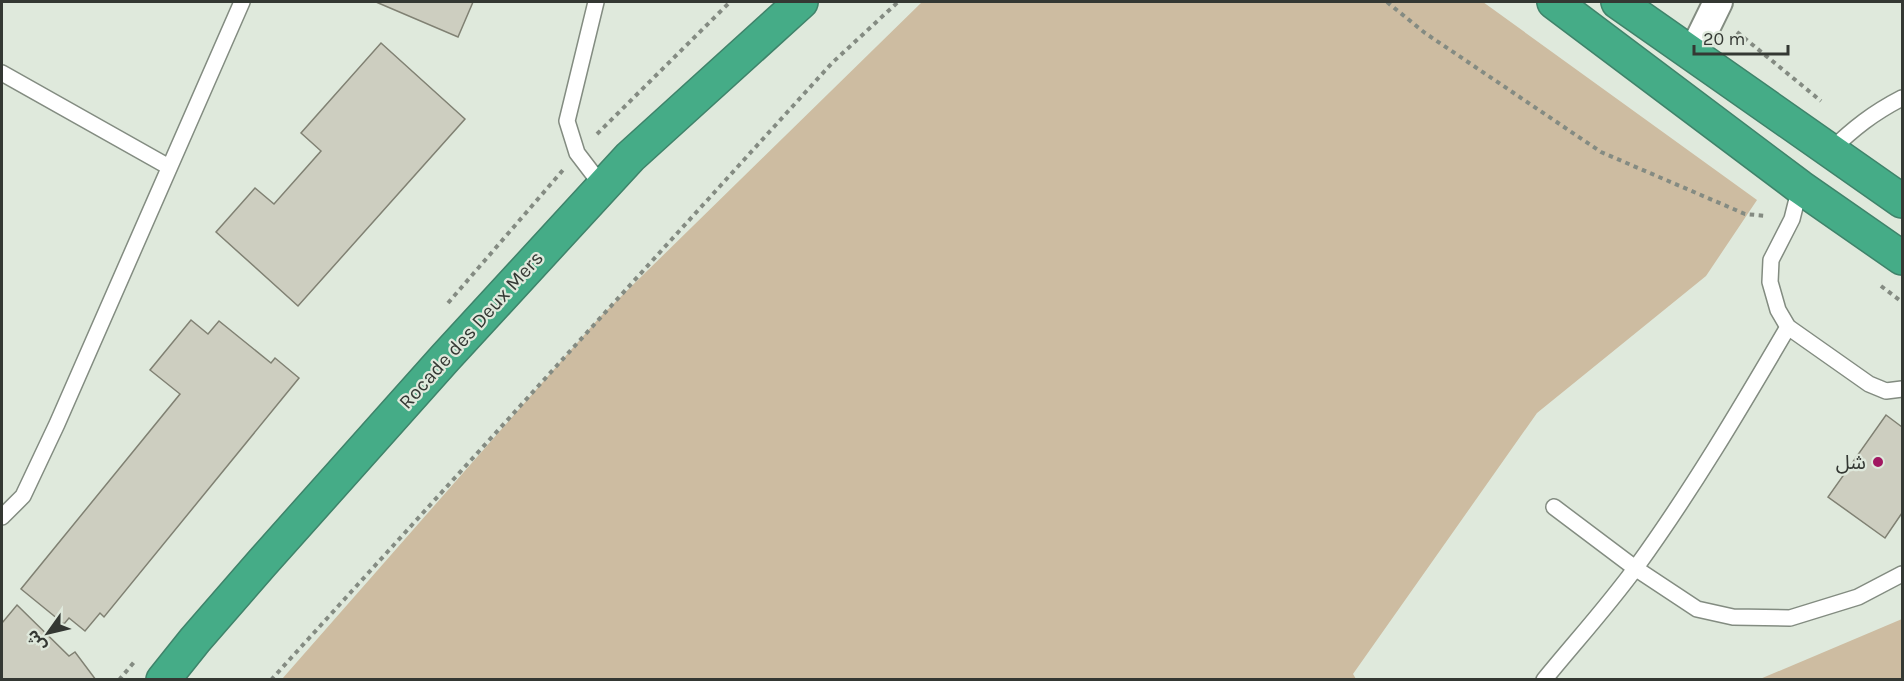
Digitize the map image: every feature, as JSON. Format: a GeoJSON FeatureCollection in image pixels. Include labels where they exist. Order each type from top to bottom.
{"type":"FeatureCollection","features":[{"type":"Feature","properties":{"kind":"highway","name":"Rocade des Deux Mers"},"geometry":{"type":"LineString","coordinates":[[164,680],[195,640],[278,545],[445,358],[630,157],[801,2]]}},
{"type":"Feature","properties":{"kind":"highway"},"geometry":{"type":"LineString","coordinates":[[1554,2],[1800,187],[1902,258]]}},
{"type":"Feature","properties":{"kind":"highway"},"geometry":{"type":"LineString","coordinates":[[1618,2],[1902,201]]}},
{"type":"Feature","properties":{"kind":"street"},"geometry":{"type":"LineString","coordinates":[[1693,53],[1715,7]]}},
{"type":"Feature","properties":{"kind":"lane"},"geometry":{"type":"LineString","coordinates":[[2,517],[23,496],[57,424],[242,2]]}},
{"type":"Feature","properties":{"kind":"lane"},"geometry":{"type":"LineString","coordinates":[[596,2],[567,121],[577,153],[603,187]]}},
{"type":"Feature","properties":{"kind":"lane"},"geometry":{"type":"LineString","coordinates":[[2,73],[169,167]]}},
{"type":"Feature","properties":{"kind":"lane"},"geometry":{"type":"LineString","coordinates":[[1830,151],[1853,128],[1902,97]]}},
{"type":"Feature","properties":{"kind":"lane"},"geometry":{"type":"LineString","coordinates":[[1800,187],[1792,219],[1772,260],[1770,282],[1778,310],[1788,327],[1869,384],[1886,391],[1902,389]]}},
{"type":"Feature","properties":{"kind":"lane"},"geometry":{"type":"LineString","coordinates":[[1544,680],[1635,568],[1712,457],[1788,327]]}},
{"type":"Feature","properties":{"kind":"lane"},"geometry":{"type":"LineString","coordinates":[[1554,507],[1635,568],[1697,609],[1733,617],[1790,618],[1858,597],[1902,574]]}},
{"type":"Feature","properties":{"kind":"path"},"geometry":{"type":"LineString","coordinates":[[577,153],[730,2]]}},
{"type":"Feature","properties":{"kind":"path"},"geometry":{"type":"LineString","coordinates":[[271,680],[832,63],[898,2]]}},
{"type":"Feature","properties":{"kind":"path"},"geometry":{"type":"LineString","coordinates":[[1387,2],[1425,33],[1601,152],[1745,214],[1792,219]]}},
{"type":"Feature","properties":{"kind":"path"},"geometry":{"type":"LineString","coordinates":[[1715,7],[1853,128]]}},
{"type":"Feature","properties":{"kind":"shaded area"},"geometry":{"type":"Polygon","coordinates":[[[922,2],[1483,2],[1757,200],[1706,276],[1537,413],[1353,674],[1356,679],[282,679],[600,317],[922,2]]]}},
{"type":"Feature","properties":{"kind":"shaded area"},"geometry":{"type":"Polygon","coordinates":[[[1902,619],[1902,679],[1760,679],[1902,619]]]}},
{"type":"Feature","properties":{"kind":"building"},"geometry":{"type":"Polygon","coordinates":[[[376,2],[473,2],[458,37],[376,2]]]}},
{"type":"Feature","properties":{"kind":"building"},"geometry":{"type":"Polygon","coordinates":[[[381,43],[465,119],[298,306],[216,232],[255,188],[274,204],[321,151],[301,133],[381,43]]]}},
{"type":"Feature","properties":{"kind":"building"},"geometry":{"type":"Polygon","coordinates":[[[191,320],[208,334],[219,321],[271,363],[275,358],[299,378],[104,617],[100,613],[85,631],[69,618],[64,624],[21,589],[180,394],[150,370],[191,320]]]}},
{"type":"Feature","properties":{"kind":"building","name":"شل"},"geometry":{"type":"Polygon","coordinates":[[[1886,415],[1902,427],[1902,513],[1885,538],[1828,497],[1886,415]]]}},
{"type":"Feature","properties":{"kind":"building"},"geometry":{"type":"Polygon","coordinates":[[[17,605],[69,656],[75,652],[96,680],[2,680],[2,623],[17,605]]]}},
{"type":"Feature","properties":{"kind":"place","name":"شل"},"geometry":{"type":"Point","coordinates":[1878,462]}}]}
